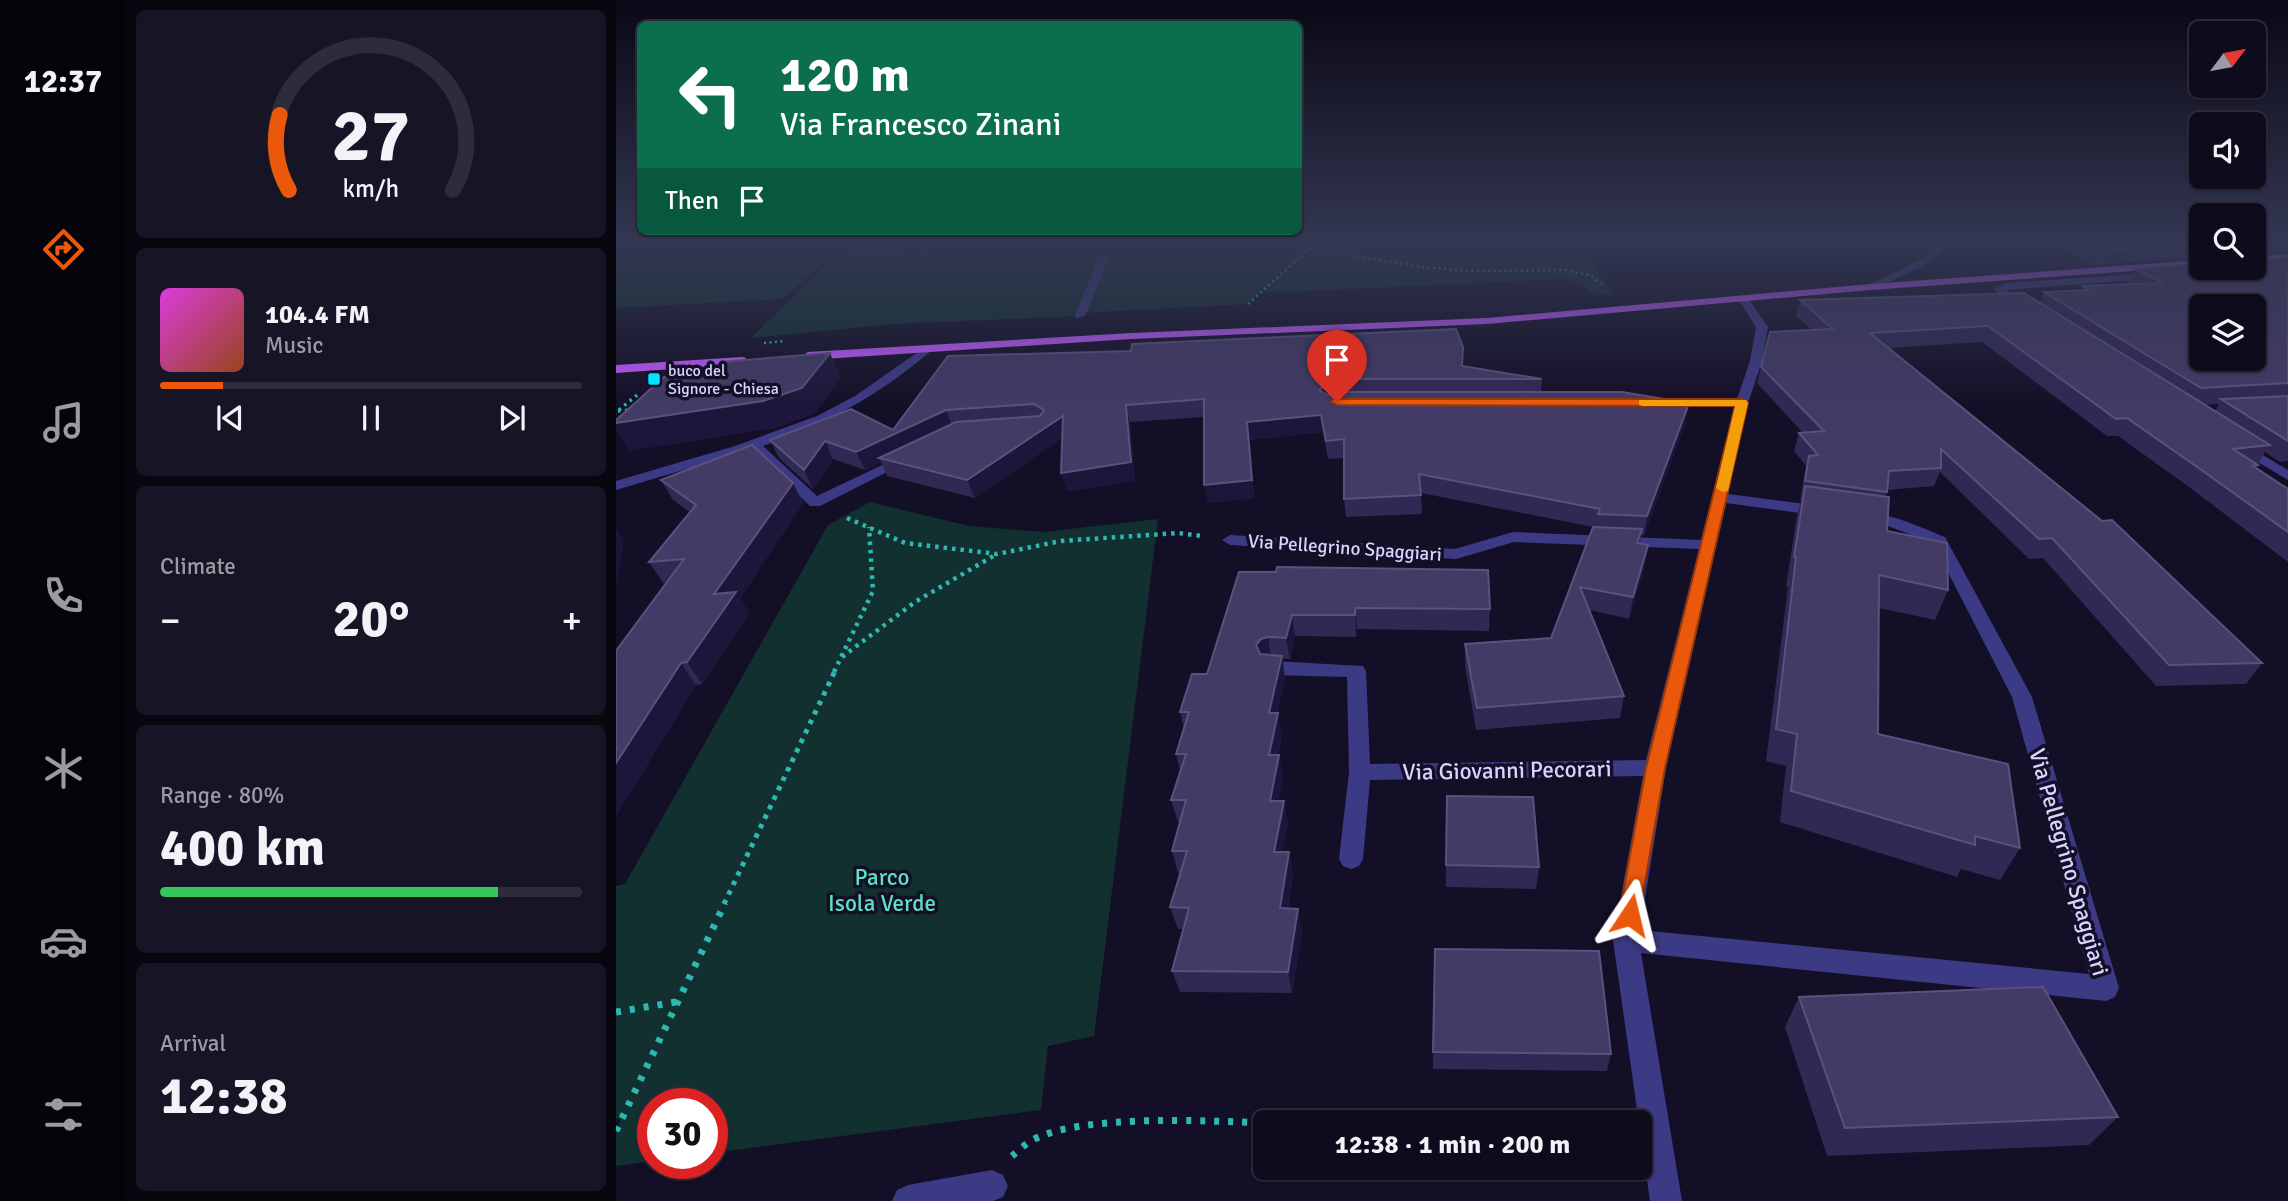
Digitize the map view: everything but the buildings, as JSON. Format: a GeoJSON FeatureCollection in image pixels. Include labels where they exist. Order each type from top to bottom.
{"type":"FeatureCollection","features":[{"type":"Feature","properties":{"kind":"main road"},"geometry":{"type":"LineString","coordinates":[[793,358],[1131,336],[1486,321],[1786,295]]}},
{"type":"Feature","properties":{"kind":"main road"},"geometry":{"type":"LineString","coordinates":[[616,369],[752,360]]}},
{"type":"Feature","properties":{"kind":"street"},"geometry":{"type":"LineString","coordinates":[[1080,316],[1088,295]]}},
{"type":"Feature","properties":{"kind":"street"},"geometry":{"type":"LineString","coordinates":[[2007,295],[2031,311]]}},
{"type":"Feature","properties":{"kind":"street"},"geometry":{"type":"LineString","coordinates":[[1666,1201],[1626,940],[1655,768],[1742,403],[1756,361],[1762,327],[1744,299]]}},
{"type":"Feature","properties":{"kind":"street"},"geometry":{"type":"LineString","coordinates":[[616,486],[752,444],[849,404],[898,374],[928,348]]}},
{"type":"Feature","properties":{"kind":"street"},"geometry":{"type":"LineString","coordinates":[[1644,402],[1742,403]]}},
{"type":"Feature","properties":{"kind":"street"},"geometry":{"type":"LineString","coordinates":[[2232,440],[2288,476]]}},
{"type":"Feature","properties":{"kind":"street"},"geometry":{"type":"LineString","coordinates":[[752,444],[815,503],[923,451]]}},
{"type":"Feature","properties":{"kind":"street","name":"Via Pellegrino Spaggiari"},"geometry":{"type":"LineString","coordinates":[[1626,940],[2106,988],[2022,697],[1939,540],[1879,518],[1721,498]]}},
{"type":"Feature","properties":{"kind":"street","name":"Via Pellegrino Spaggiari"},"geometry":{"type":"LineString","coordinates":[[1230,540],[1456,554],[1513,537],[1708,545]]}},
{"type":"Feature","properties":{"kind":"street"},"geometry":{"type":"LineString","coordinates":[[1272,668],[1356,671],[1360,772],[1351,859]]}},
{"type":"Feature","properties":{"kind":"street","name":"Via Giovanni Pecorari"},"geometry":{"type":"LineString","coordinates":[[1360,772],[1655,768]]}},
{"type":"Feature","properties":{"kind":"street"},"geometry":{"type":"LineString","coordinates":[[908,1201],[992,1186]]}},
{"type":"Feature","properties":{"kind":"path"},"geometry":{"type":"LineString","coordinates":[[1242,309],[1257,295]]}},
{"type":"Feature","properties":{"kind":"path"},"geometry":{"type":"LineString","coordinates":[[1610,295],[1625,310]]}},
{"type":"Feature","properties":{"kind":"path"},"geometry":{"type":"LineString","coordinates":[[617,412],[645,388]]}},
{"type":"Feature","properties":{"kind":"path"},"geometry":{"type":"LineString","coordinates":[[617,412],[637,409]]}},
{"type":"Feature","properties":{"kind":"path"},"geometry":{"type":"LineString","coordinates":[[616,1131],[873,591],[869,527],[905,543],[997,554],[1061,541],[1178,533],[1230,540]]}},
{"type":"Feature","properties":{"kind":"path"},"geometry":{"type":"LineString","coordinates":[[841,657],[915,602],[997,554]]}},
{"type":"Feature","properties":{"kind":"path"},"geometry":{"type":"LineString","coordinates":[[616,1012],[677,1002]]}},
{"type":"Feature","properties":{"kind":"path"},"geometry":{"type":"LineString","coordinates":[[992,1186],[1016,1149],[1060,1130],[1108,1122],[1253,1123]]}},
{"type":"Feature","properties":{"kind":"green space"},"geometry":{"type":"Polygon","coordinates":[[[616,295],[787,295],[782,299],[616,308],[616,295]]]}},
{"type":"Feature","properties":{"kind":"green space"},"geometry":{"type":"Polygon","coordinates":[[[794,295],[1257,295],[1248,304],[1081,313],[1080,316],[893,324],[751,338],[794,295]]]}},
{"type":"Feature","properties":{"kind":"green space","name":"Parco Isola Verde"},"geometry":{"type":"Polygon","coordinates":[[[870,502],[969,526],[1043,532],[1158,519],[1094,1036],[1048,1046],[1041,1110],[728,1151],[728,1088],[637,1088],[637,1163],[616,1166],[616,1131],[621,1119],[616,1119],[616,886],[625,884],[828,525],[870,502]]]}},
{"type":"Feature","properties":{"kind":"slow traffic"},"geometry":{"type":"LineString","coordinates":[[1643,402],[1742,403],[1723,488]]}},
{"type":"Feature","properties":{"kind":"place","name":"buco del Signore - Chiesa"},"geometry":{"type":"Point","coordinates":[654,379]}},
{"type":"Feature","properties":{"kind":"route"},"geometry":{"type":"LineString","coordinates":[[1337,402],[1742,403],[1655,768],[1630,915]]}}]}
